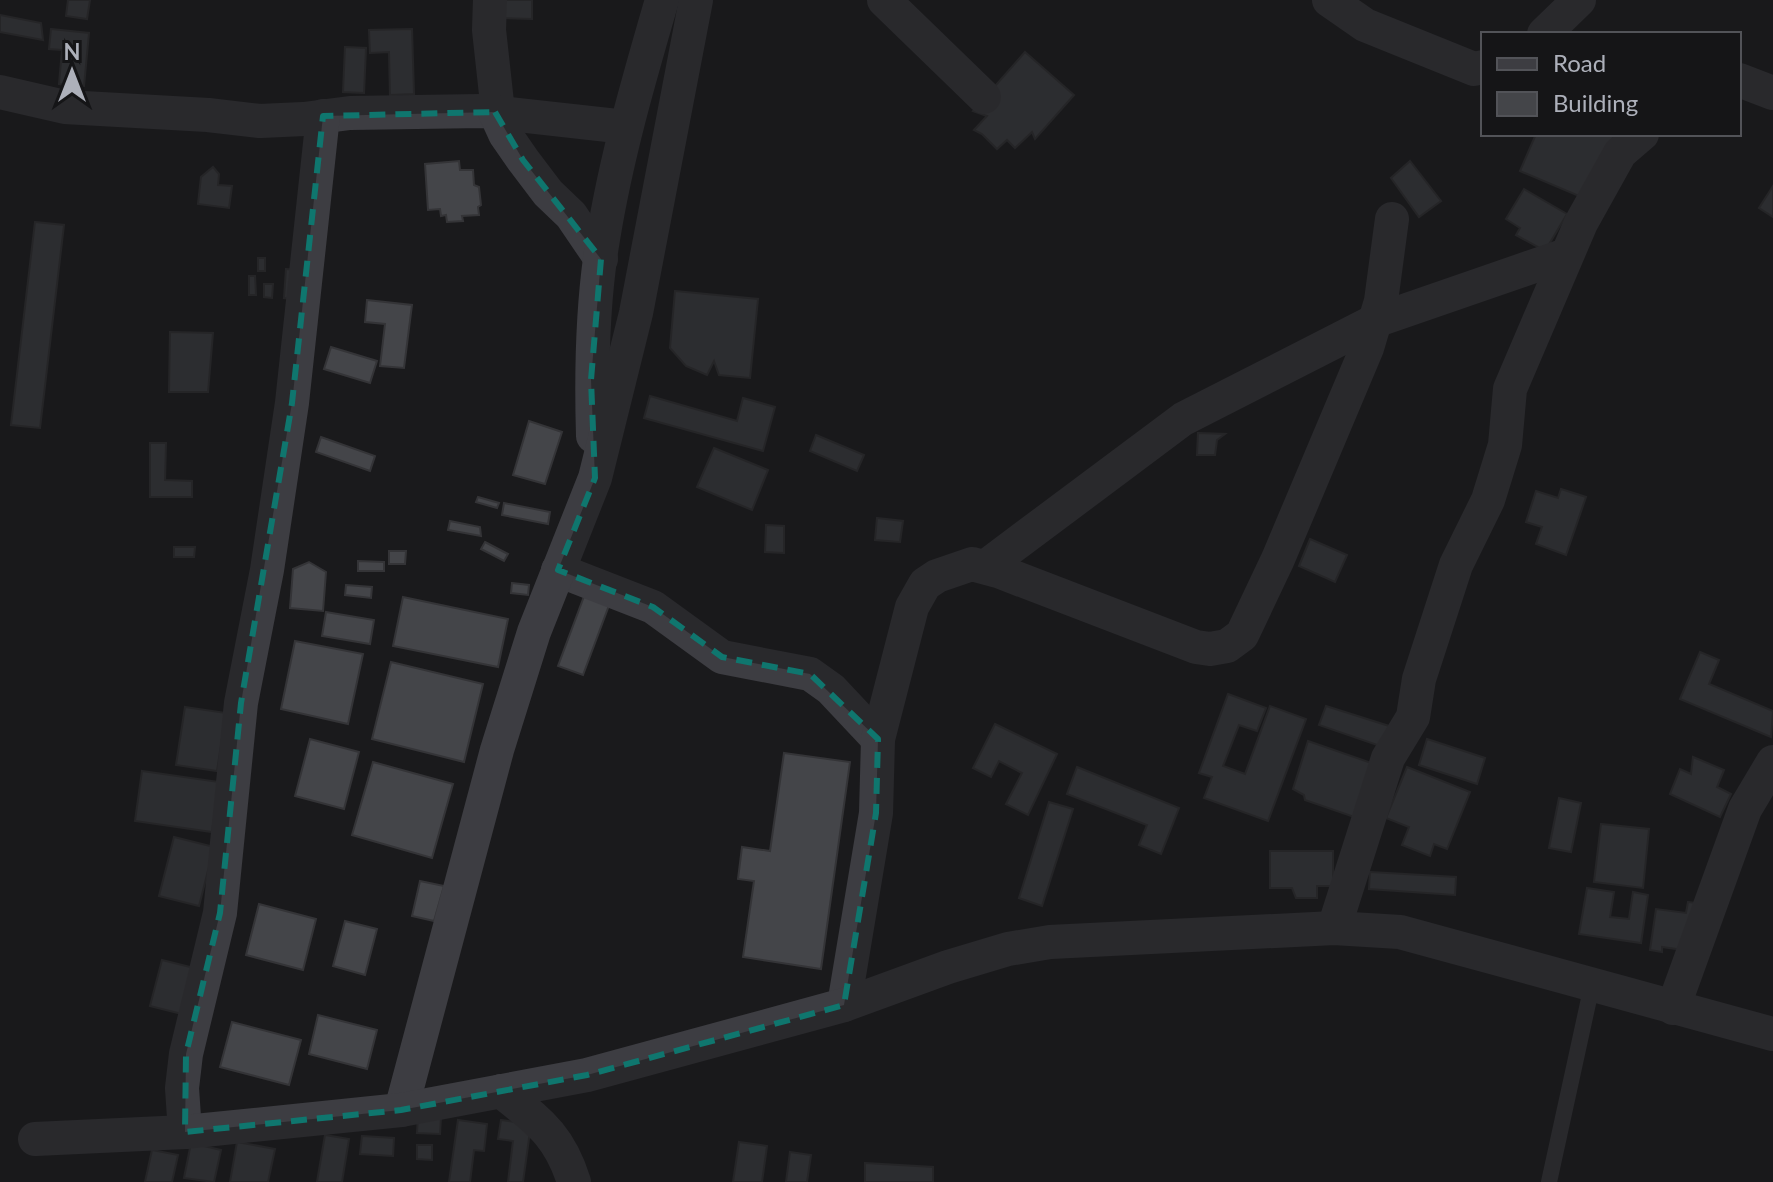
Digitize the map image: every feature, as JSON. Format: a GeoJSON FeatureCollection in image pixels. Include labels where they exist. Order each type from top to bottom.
{"type":"FeatureCollection","features":[{"type":"Feature","properties":{"kind":"street"},"geometry":{"type":"LineString","coordinates":[[490,0],[489,30],[496,112],[505,134],[548,193],[571,215],[601,259]]}},
{"type":"Feature","properties":{"kind":"street"},"geometry":{"type":"LineString","coordinates":[[595,478],[591,380],[593,324],[601,259],[626,127],[662,0]]}},
{"type":"Feature","properties":{"kind":"street"},"geometry":{"type":"LineString","coordinates":[[401,1110],[497,750],[534,632],[595,478],[636,313],[696,0]]}},
{"type":"Feature","properties":{"kind":"street"},"geometry":{"type":"LineString","coordinates":[[884,0],[984,97]]}},
{"type":"Feature","properties":{"kind":"street"},"geometry":{"type":"LineString","coordinates":[[1329,0],[1365,25],[1474,69],[1481,67]]}},
{"type":"Feature","properties":{"kind":"street"},"geometry":{"type":"LineString","coordinates":[[1546,32],[1579,0]]}},
{"type":"Feature","properties":{"kind":"street"},"geometry":{"type":"LineString","coordinates":[[1741,81],[1773,93]]}},
{"type":"Feature","properties":{"kind":"street"},"geometry":{"type":"LineString","coordinates":[[0,92],[65,107],[260,121],[350,113],[496,112],[626,127]]}},
{"type":"Feature","properties":{"kind":"street"},"geometry":{"type":"LineString","coordinates":[[185,1132],[182,1088],[186,1054],[220,913],[241,703],[267,570],[292,403],[310,260],[323,116]]}},
{"type":"Feature","properties":{"kind":"street"},"geometry":{"type":"LineString","coordinates":[[1334,928],[1388,758],[1413,717],[1419,679],[1456,565],[1488,500],[1505,445],[1510,389],[1566,255],[1620,153],[1640,136]]}},
{"type":"Feature","properties":{"kind":"street"},"geometry":{"type":"LineString","coordinates":[[844,1005],[876,813],[878,739],[912,607],[925,584],[937,576],[972,564],[1196,647],[1210,649],[1227,646],[1242,635],[1347,399],[1381,301],[1392,219]]}},
{"type":"Feature","properties":{"kind":"street"},"geometry":{"type":"LineString","coordinates":[[985,567],[1183,419],[1375,321],[1566,255]]}},
{"type":"Feature","properties":{"kind":"street"},"geometry":{"type":"LineString","coordinates":[[558,570],[653,607],[722,657],[810,674],[831,689],[878,739]]}},
{"type":"Feature","properties":{"kind":"street"},"geometry":{"type":"LineString","coordinates":[[1673,1008],[1745,809],[1773,762]]}},
{"type":"Feature","properties":{"kind":"street"},"geometry":{"type":"LineString","coordinates":[[35,1139],[185,1132],[401,1110],[587,1075],[844,1005],[948,967],[1008,949],[1036,945],[1334,928],[1400,932],[1773,1034]]}},
{"type":"Feature","properties":{"kind":"street"},"geometry":{"type":"LineString","coordinates":[[501,1091],[543,1125],[565,1155],[574,1182]]}},
{"type":"Feature","properties":{"kind":"lane"},"geometry":{"type":"LineString","coordinates":[[1549,1182],[1592,985]]}},
{"type":"Feature","properties":{"kind":"highlighted area"},"geometry":{"type":"Polygon","coordinates":[[[495,112],[523,160],[601,259],[591,380],[595,478],[558,570],[653,607],[722,657],[810,674],[878,739],[876,813],[844,1005],[587,1075],[401,1110],[185,1132],[186,1054],[220,913],[241,703],[292,403],[323,116],[495,112]]]}},
{"type":"Feature","properties":{"kind":"building"},"geometry":{"type":"Polygon","coordinates":[[[68,0],[90,0],[87,19],[66,16],[68,0]]]}},
{"type":"Feature","properties":{"kind":"building"},"geometry":{"type":"Polygon","coordinates":[[[503,0],[532,0],[532,19],[503,18],[503,0]]]}},
{"type":"Feature","properties":{"kind":"building"},"geometry":{"type":"Polygon","coordinates":[[[0,15],[41,23],[43,40],[0,32],[0,15]]]}},
{"type":"Feature","properties":{"kind":"building"},"geometry":{"type":"Polygon","coordinates":[[[51,29],[89,33],[84,86],[59,84],[62,50],[49,49],[51,29]]]}},
{"type":"Feature","properties":{"kind":"building"},"geometry":{"type":"Polygon","coordinates":[[[412,29],[414,94],[390,95],[389,52],[370,53],[369,30],[412,29]]]}},
{"type":"Feature","properties":{"kind":"building"},"geometry":{"type":"Polygon","coordinates":[[[345,47],[366,48],[364,93],[343,92],[345,47]]]}},
{"type":"Feature","properties":{"kind":"building"},"geometry":{"type":"Polygon","coordinates":[[[1025,52],[1074,95],[1035,139],[1032,132],[1015,148],[1007,140],[997,149],[974,130],[987,116],[973,111],[1025,52]]]}},
{"type":"Feature","properties":{"kind":"building"},"geometry":{"type":"Polygon","coordinates":[[[1535,136],[1614,136],[1586,199],[1520,171],[1535,136]]]}},
{"type":"Feature","properties":{"kind":"building"},"geometry":{"type":"Polygon","coordinates":[[[459,161],[460,170],[473,170],[481,205],[478,207],[479,215],[462,216],[463,221],[447,222],[446,215],[441,216],[440,209],[428,210],[425,164],[459,161]]]}},
{"type":"Feature","properties":{"kind":"building"},"geometry":{"type":"Polygon","coordinates":[[[1410,161],[1441,201],[1419,217],[1391,178],[1410,161]]]}},
{"type":"Feature","properties":{"kind":"building"},"geometry":{"type":"Polygon","coordinates":[[[213,167],[219,174],[218,185],[232,186],[229,208],[198,204],[201,177],[213,167]]]}},
{"type":"Feature","properties":{"kind":"building"},"geometry":{"type":"Polygon","coordinates":[[[1773,186],[1773,217],[1759,208],[1773,186]]]}},
{"type":"Feature","properties":{"kind":"building"},"geometry":{"type":"Polygon","coordinates":[[[1524,189],[1567,214],[1545,251],[1516,235],[1520,228],[1506,219],[1524,189]]]}},
{"type":"Feature","properties":{"kind":"building"},"geometry":{"type":"Polygon","coordinates":[[[35,222],[64,225],[40,428],[11,425],[35,222]]]}},
{"type":"Feature","properties":{"kind":"building"},"geometry":{"type":"Polygon","coordinates":[[[258,258],[265,258],[265,271],[258,271],[258,258]]]}},
{"type":"Feature","properties":{"kind":"building"},"geometry":{"type":"Polygon","coordinates":[[[286,269],[295,270],[293,299],[284,298],[286,269]]]}},
{"type":"Feature","properties":{"kind":"building"},"geometry":{"type":"Polygon","coordinates":[[[249,276],[255,276],[256,295],[249,295],[249,276]]]}},
{"type":"Feature","properties":{"kind":"building"},"geometry":{"type":"Polygon","coordinates":[[[264,284],[273,284],[272,298],[264,297],[264,284]]]}},
{"type":"Feature","properties":{"kind":"building"},"geometry":{"type":"Polygon","coordinates":[[[675,291],[758,299],[750,378],[719,375],[714,361],[707,375],[686,366],[670,348],[675,291]]]}},
{"type":"Feature","properties":{"kind":"building"},"geometry":{"type":"Polygon","coordinates":[[[367,300],[412,305],[404,368],[380,366],[385,324],[365,322],[367,300]]]}},
{"type":"Feature","properties":{"kind":"building"},"geometry":{"type":"Polygon","coordinates":[[[170,332],[213,333],[208,392],[169,392],[170,332]]]}},
{"type":"Feature","properties":{"kind":"building"},"geometry":{"type":"Polygon","coordinates":[[[331,347],[377,361],[370,383],[324,369],[331,347]]]}},
{"type":"Feature","properties":{"kind":"building"},"geometry":{"type":"Polygon","coordinates":[[[650,396],[737,421],[743,398],[775,407],[763,451],[644,418],[650,396]]]}},
{"type":"Feature","properties":{"kind":"building"},"geometry":{"type":"Polygon","coordinates":[[[529,421],[562,432],[545,484],[513,475],[529,421]]]}},
{"type":"Feature","properties":{"kind":"building"},"geometry":{"type":"Polygon","coordinates":[[[1198,433],[1225,434],[1217,440],[1215,455],[1197,455],[1198,433]]]}},
{"type":"Feature","properties":{"kind":"building"},"geometry":{"type":"Polygon","coordinates":[[[816,435],[864,455],[857,471],[810,451],[816,435]]]}},
{"type":"Feature","properties":{"kind":"building"},"geometry":{"type":"Polygon","coordinates":[[[321,437],[375,456],[370,471],[316,452],[321,437]]]}},
{"type":"Feature","properties":{"kind":"building"},"geometry":{"type":"Polygon","coordinates":[[[150,443],[166,443],[165,480],[192,481],[192,497],[150,497],[150,443]]]}},
{"type":"Feature","properties":{"kind":"building"},"geometry":{"type":"Polygon","coordinates":[[[714,448],[768,470],[752,510],[697,487],[714,448]]]}},
{"type":"Feature","properties":{"kind":"building"},"geometry":{"type":"Polygon","coordinates":[[[1561,489],[1586,497],[1566,555],[1536,544],[1542,527],[1526,522],[1536,491],[1558,498],[1561,489]]]}},
{"type":"Feature","properties":{"kind":"building"},"geometry":{"type":"Polygon","coordinates":[[[478,497],[499,503],[497,508],[476,502],[478,497]]]}},
{"type":"Feature","properties":{"kind":"building"},"geometry":{"type":"Polygon","coordinates":[[[504,503],[550,512],[548,524],[502,515],[504,503]]]}},
{"type":"Feature","properties":{"kind":"building"},"geometry":{"type":"Polygon","coordinates":[[[877,518],[903,521],[900,542],[875,540],[877,518]]]}},
{"type":"Feature","properties":{"kind":"building"},"geometry":{"type":"Polygon","coordinates":[[[450,521],[480,527],[481,536],[448,530],[450,521]]]}},
{"type":"Feature","properties":{"kind":"building"},"geometry":{"type":"Polygon","coordinates":[[[766,525],[784,526],[784,553],[765,552],[766,525]]]}},
{"type":"Feature","properties":{"kind":"building"},"geometry":{"type":"Polygon","coordinates":[[[1310,539],[1347,555],[1335,582],[1299,566],[1310,539]]]}},
{"type":"Feature","properties":{"kind":"building"},"geometry":{"type":"Polygon","coordinates":[[[485,542],[508,554],[504,561],[481,549],[485,542]]]}},
{"type":"Feature","properties":{"kind":"building"},"geometry":{"type":"Polygon","coordinates":[[[174,547],[195,547],[194,557],[174,557],[174,547]]]}},
{"type":"Feature","properties":{"kind":"building"},"geometry":{"type":"Polygon","coordinates":[[[389,551],[406,551],[405,564],[389,564],[389,551]]]}},
{"type":"Feature","properties":{"kind":"building"},"geometry":{"type":"Polygon","coordinates":[[[358,561],[384,562],[384,571],[358,571],[358,561]]]}},
{"type":"Feature","properties":{"kind":"building"},"geometry":{"type":"Polygon","coordinates":[[[309,562],[326,572],[323,611],[290,608],[293,569],[309,562]]]}},
{"type":"Feature","properties":{"kind":"building"},"geometry":{"type":"Polygon","coordinates":[[[512,583],[529,585],[528,595],[511,593],[512,583]]]}},
{"type":"Feature","properties":{"kind":"building"},"geometry":{"type":"Polygon","coordinates":[[[346,585],[372,587],[371,598],[345,595],[346,585]]]}},
{"type":"Feature","properties":{"kind":"building"},"geometry":{"type":"Polygon","coordinates":[[[586,591],[611,600],[583,675],[558,666],[586,591]]]}},
{"type":"Feature","properties":{"kind":"building"},"geometry":{"type":"Polygon","coordinates":[[[403,597],[508,619],[498,667],[393,646],[403,597]]]}},
{"type":"Feature","properties":{"kind":"building"},"geometry":{"type":"Polygon","coordinates":[[[326,612],[374,620],[370,644],[322,636],[326,612]]]}},
{"type":"Feature","properties":{"kind":"building"},"geometry":{"type":"Polygon","coordinates":[[[295,641],[363,654],[348,724],[281,709],[295,641]]]}},
{"type":"Feature","properties":{"kind":"building"},"geometry":{"type":"Polygon","coordinates":[[[1700,652],[1719,660],[1709,684],[1773,711],[1771,737],[1680,699],[1700,652]]]}},
{"type":"Feature","properties":{"kind":"building"},"geometry":{"type":"Polygon","coordinates":[[[391,662],[483,684],[464,762],[372,739],[391,662]]]}},
{"type":"Feature","properties":{"kind":"building"},"geometry":{"type":"Polygon","coordinates":[[[1228,694],[1266,708],[1257,731],[1239,725],[1223,766],[1245,774],[1270,706],[1306,719],[1268,821],[1204,798],[1212,777],[1199,773],[1228,694]]]}},
{"type":"Feature","properties":{"kind":"building"},"geometry":{"type":"Polygon","coordinates":[[[1326,706],[1389,726],[1383,747],[1319,725],[1326,706]]]}},
{"type":"Feature","properties":{"kind":"building"},"geometry":{"type":"Polygon","coordinates":[[[185,707],[226,713],[217,771],[176,765],[185,707]]]}},
{"type":"Feature","properties":{"kind":"building"},"geometry":{"type":"Polygon","coordinates":[[[995,724],[1057,754],[1028,815],[1006,804],[1022,773],[999,761],[991,777],[973,768],[995,724]]]}},
{"type":"Feature","properties":{"kind":"building"},"geometry":{"type":"Polygon","coordinates":[[[310,739],[359,752],[344,809],[295,796],[310,739]]]}},
{"type":"Feature","properties":{"kind":"building"},"geometry":{"type":"Polygon","coordinates":[[[1427,739],[1485,758],[1477,784],[1419,765],[1427,739]]]}},
{"type":"Feature","properties":{"kind":"building"},"geometry":{"type":"Polygon","coordinates":[[[1308,741],[1377,765],[1360,819],[1305,800],[1304,795],[1293,789],[1308,741]]]}},
{"type":"Feature","properties":{"kind":"building"},"geometry":{"type":"Polygon","coordinates":[[[784,753],[850,762],[821,969],[743,957],[754,881],[738,879],[742,847],[770,851],[784,753]]]}},
{"type":"Feature","properties":{"kind":"building"},"geometry":{"type":"Polygon","coordinates":[[[1693,757],[1724,770],[1717,787],[1731,794],[1720,817],[1670,794],[1680,769],[1691,774],[1693,757]]]}},
{"type":"Feature","properties":{"kind":"building"},"geometry":{"type":"Polygon","coordinates":[[[373,762],[453,784],[432,858],[352,835],[373,762]]]}},
{"type":"Feature","properties":{"kind":"building"},"geometry":{"type":"Polygon","coordinates":[[[1077,767],[1179,808],[1161,854],[1139,845],[1147,825],[1067,794],[1077,767]]]}},
{"type":"Feature","properties":{"kind":"building"},"geometry":{"type":"Polygon","coordinates":[[[1407,767],[1470,792],[1447,849],[1434,844],[1430,856],[1402,845],[1409,827],[1386,818],[1407,767]]]}},
{"type":"Feature","properties":{"kind":"building"},"geometry":{"type":"Polygon","coordinates":[[[142,771],[219,782],[212,832],[135,821],[142,771]]]}},
{"type":"Feature","properties":{"kind":"building"},"geometry":{"type":"Polygon","coordinates":[[[1559,798],[1581,803],[1571,852],[1549,848],[1559,798]]]}},
{"type":"Feature","properties":{"kind":"building"},"geometry":{"type":"Polygon","coordinates":[[[1049,802],[1073,809],[1042,906],[1019,898],[1049,802]]]}},
{"type":"Feature","properties":{"kind":"building"},"geometry":{"type":"Polygon","coordinates":[[[1601,824],[1649,829],[1643,888],[1594,882],[1601,824]]]}},
{"type":"Feature","properties":{"kind":"building"},"geometry":{"type":"Polygon","coordinates":[[[174,837],[214,847],[199,906],[159,896],[174,837]]]}},
{"type":"Feature","properties":{"kind":"building"},"geometry":{"type":"Polygon","coordinates":[[[1270,851],[1333,851],[1333,886],[1317,886],[1317,898],[1296,898],[1292,888],[1270,888],[1270,851]]]}},
{"type":"Feature","properties":{"kind":"building"},"geometry":{"type":"Polygon","coordinates":[[[1370,872],[1456,877],[1455,895],[1369,889],[1370,872]]]}},
{"type":"Feature","properties":{"kind":"building"},"geometry":{"type":"Polygon","coordinates":[[[420,881],[444,886],[434,921],[412,916],[420,881]]]}},
{"type":"Feature","properties":{"kind":"building"},"geometry":{"type":"Polygon","coordinates":[[[1587,888],[1614,892],[1610,917],[1629,919],[1633,892],[1648,895],[1641,943],[1579,934],[1587,888]]]}},
{"type":"Feature","properties":{"kind":"building"},"geometry":{"type":"Polygon","coordinates":[[[1688,902],[1705,904],[1698,952],[1662,947],[1662,952],[1650,950],[1656,909],[1686,913],[1688,902]]]}},
{"type":"Feature","properties":{"kind":"building"},"geometry":{"type":"Polygon","coordinates":[[[259,904],[316,919],[303,970],[246,955],[259,904]]]}},
{"type":"Feature","properties":{"kind":"building"},"geometry":{"type":"Polygon","coordinates":[[[345,921],[377,929],[365,975],[333,966],[345,921]]]}},
{"type":"Feature","properties":{"kind":"building"},"geometry":{"type":"Polygon","coordinates":[[[162,960],[194,968],[182,1014],[150,1006],[162,960]]]}},
{"type":"Feature","properties":{"kind":"building"},"geometry":{"type":"Polygon","coordinates":[[[318,1015],[377,1030],[367,1069],[309,1054],[318,1015]]]}},
{"type":"Feature","properties":{"kind":"building"},"geometry":{"type":"Polygon","coordinates":[[[232,1022],[301,1040],[289,1085],[220,1067],[232,1022]]]}},
{"type":"Feature","properties":{"kind":"building"},"geometry":{"type":"Polygon","coordinates":[[[418,1116],[441,1117],[440,1134],[417,1133],[418,1116]]]}},
{"type":"Feature","properties":{"kind":"building"},"geometry":{"type":"Polygon","coordinates":[[[458,1120],[487,1124],[484,1151],[474,1150],[470,1182],[449,1182],[458,1120]]]}},
{"type":"Feature","properties":{"kind":"building"},"geometry":{"type":"Polygon","coordinates":[[[501,1120],[531,1124],[523,1182],[508,1182],[513,1141],[498,1139],[501,1120]]]}},
{"type":"Feature","properties":{"kind":"building"},"geometry":{"type":"Polygon","coordinates":[[[325,1135],[349,1139],[342,1182],[317,1182],[325,1135]]]}},
{"type":"Feature","properties":{"kind":"building"},"geometry":{"type":"Polygon","coordinates":[[[362,1136],[394,1138],[393,1156],[360,1154],[362,1136]]]}},
{"type":"Feature","properties":{"kind":"building"},"geometry":{"type":"Polygon","coordinates":[[[237,1142],[275,1149],[268,1182],[230,1182],[237,1142]]]}},
{"type":"Feature","properties":{"kind":"building"},"geometry":{"type":"Polygon","coordinates":[[[739,1142],[767,1146],[762,1182],[733,1182],[739,1142]]]}},
{"type":"Feature","properties":{"kind":"building"},"geometry":{"type":"Polygon","coordinates":[[[191,1143],[221,1150],[214,1182],[184,1178],[191,1143]]]}},
{"type":"Feature","properties":{"kind":"building"},"geometry":{"type":"Polygon","coordinates":[[[417,1145],[432,1145],[432,1160],[417,1159],[417,1145]]]}},
{"type":"Feature","properties":{"kind":"building"},"geometry":{"type":"Polygon","coordinates":[[[152,1150],[178,1155],[172,1182],[145,1182],[152,1150]]]}},
{"type":"Feature","properties":{"kind":"building"},"geometry":{"type":"Polygon","coordinates":[[[790,1152],[811,1155],[807,1182],[786,1182],[790,1152]]]}},
{"type":"Feature","properties":{"kind":"building"},"geometry":{"type":"Polygon","coordinates":[[[865,1163],[933,1167],[933,1182],[865,1182],[865,1163]]]}}]}
